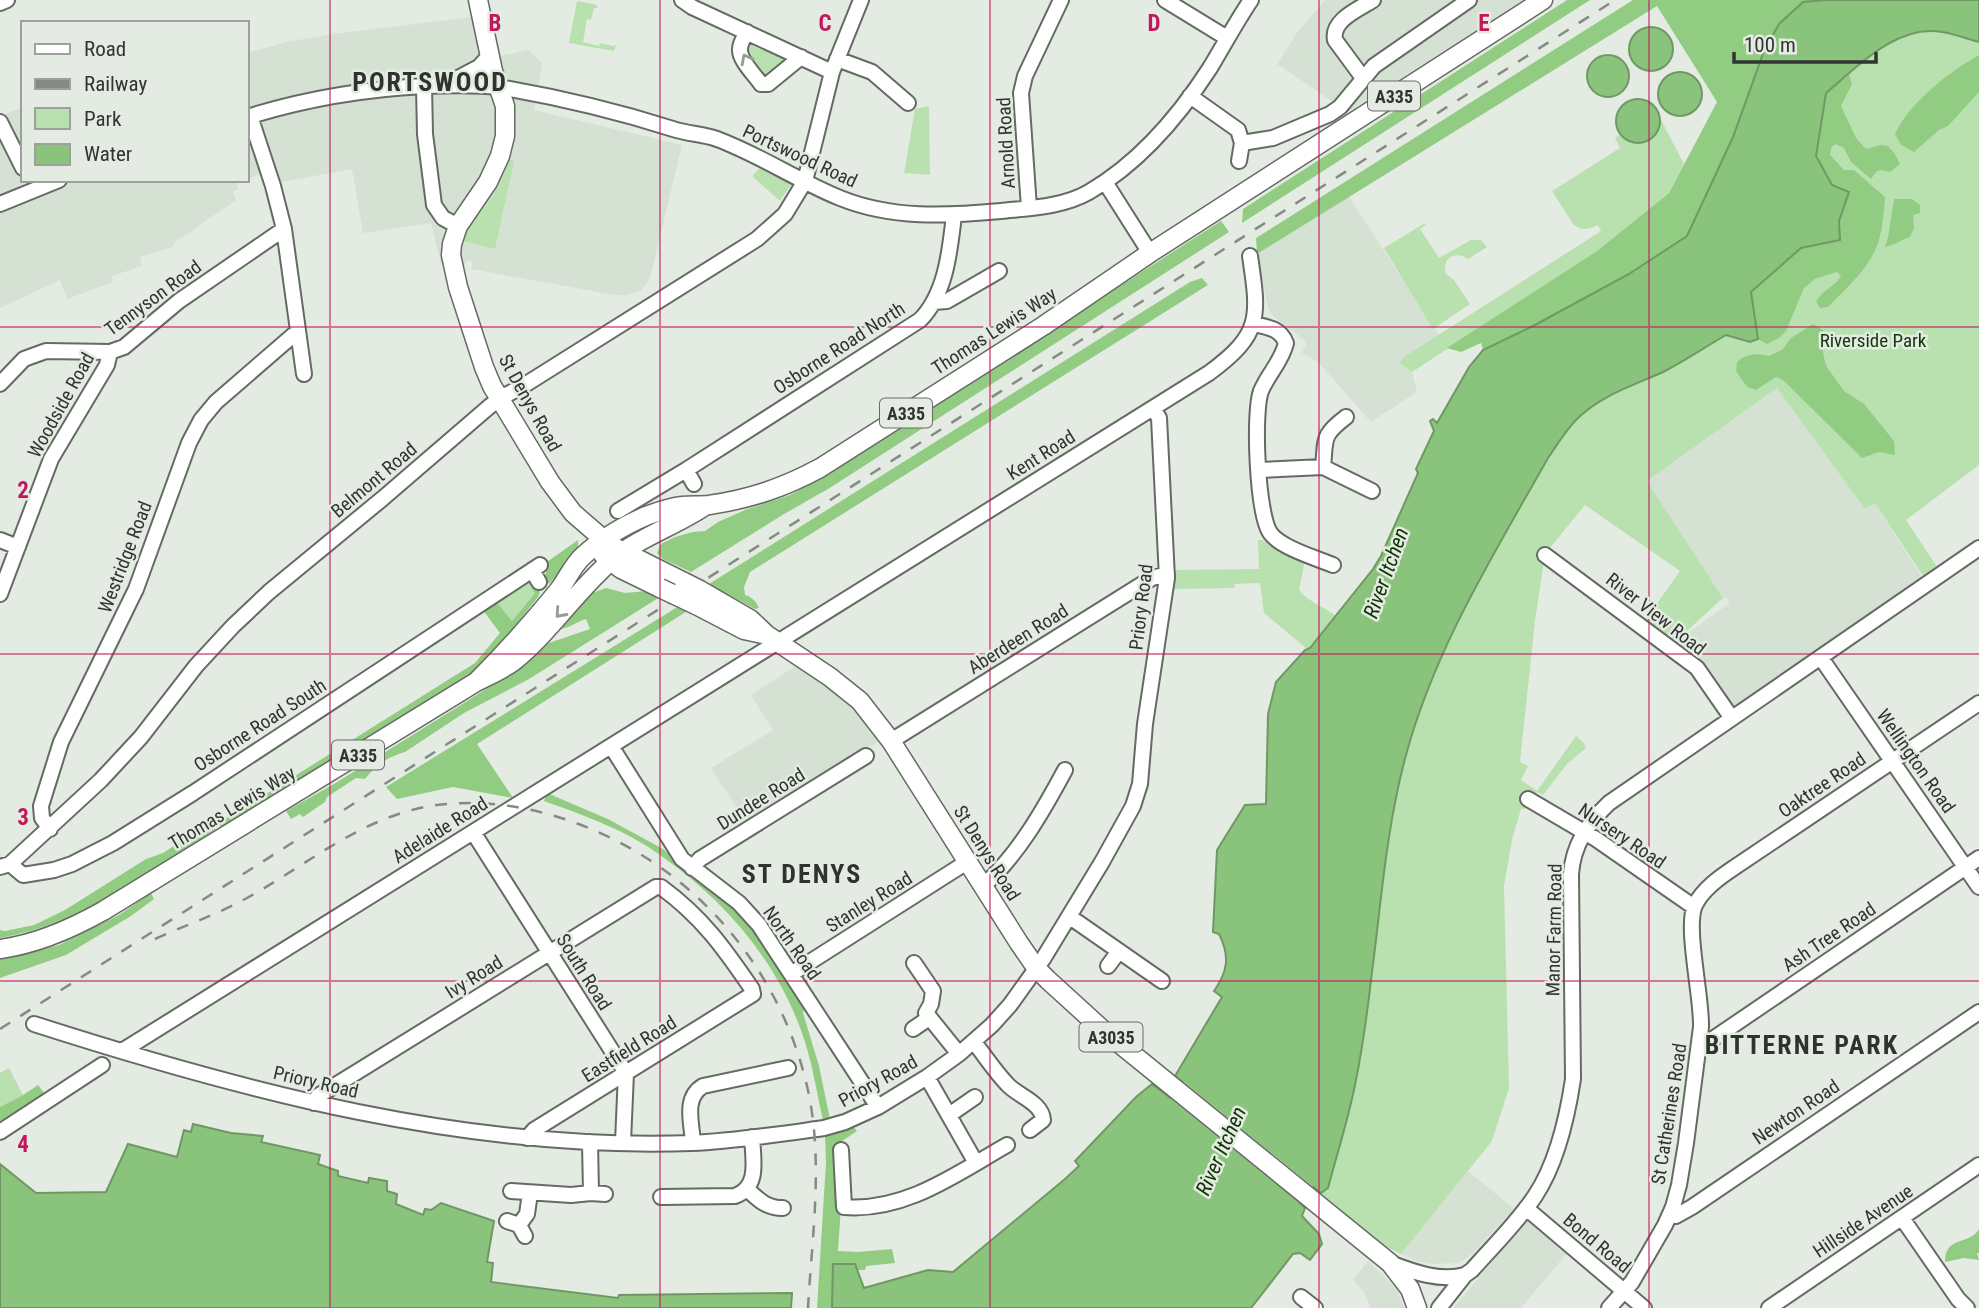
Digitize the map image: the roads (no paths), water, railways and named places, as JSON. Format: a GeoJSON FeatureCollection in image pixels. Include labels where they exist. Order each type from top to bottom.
{"type":"FeatureCollection","features":[{"type":"Feature","properties":{"kind":"main road","name":"Thomas Lewis Way"},"geometry":{"type":"LineString","coordinates":[[476,682],[518,639],[561,587],[648,515],[681,506],[705,506],[767,493],[820,468],[1543,0]]}},
{"type":"Feature","properties":{"kind":"main road","name":"A3035"},"geometry":{"type":"LineString","coordinates":[[481,1],[489,56],[499,88]]}},
{"type":"Feature","properties":{"kind":"main road","name":"St Denys Road"},"geometry":{"type":"LineString","coordinates":[[499,88],[505,106],[503,147],[488,182],[458,226],[452,244],[452,267],[484,367],[550,482],[621,569],[660,589],[698,598]]}},
{"type":"Feature","properties":{"kind":"main road","name":"Thomas Lewis Way"},"geometry":{"type":"LineString","coordinates":[[0,948],[64,931],[103,911],[512,662],[583,587],[607,550],[646,537],[685,519],[705,506]]}},
{"type":"Feature","properties":{"kind":"main road"},"geometry":{"type":"LineString","coordinates":[[653,567],[649,557],[651,546],[669,526]]}},
{"type":"Feature","properties":{"kind":"main road","name":"St Denys Road"},"geometry":{"type":"LineString","coordinates":[[607,550],[684,582],[698,598],[744,630],[772,638],[845,688],[860,702],[891,741],[1037,969],[1104,1031],[1390,1263]]}},
{"type":"Feature","properties":{"kind":"main road","name":"A3035"},"geometry":{"type":"LineString","coordinates":[[1390,1263],[1410,1289],[1417,1308]]}},
{"type":"Feature","properties":{"kind":"street"},"geometry":{"type":"LineString","coordinates":[[0,3],[7,0]]}},
{"type":"Feature","properties":{"kind":"street"},"geometry":{"type":"LineString","coordinates":[[682,0],[801,57],[872,72],[908,103]]}},
{"type":"Feature","properties":{"kind":"street","name":"Belmont Road"},"geometry":{"type":"LineString","coordinates":[[5,866],[50,829],[101,780],[141,737],[196,666],[269,592],[500,399],[757,239],[785,214],[805,181],[835,66],[861,0]]}},
{"type":"Feature","properties":{"kind":"street","name":"Arnold Road"},"geometry":{"type":"LineString","coordinates":[[1030,208],[1021,93],[1025,76],[1061,0]]}},
{"type":"Feature","properties":{"kind":"street"},"geometry":{"type":"LineString","coordinates":[[1165,0],[1227,38]]}},
{"type":"Feature","properties":{"kind":"street","name":"Portswood Road"},"geometry":{"type":"LineString","coordinates":[[248,117],[321,98],[387,88],[446,85],[499,88],[628,115],[676,130],[703,135],[752,154],[836,197],[867,207],[905,214],[954,215],[1030,208],[1075,199],[1105,182],[1154,139],[1208,71],[1251,0]]}},
{"type":"Feature","properties":{"kind":"street"},"geometry":{"type":"LineString","coordinates":[[1363,78],[1335,40],[1334,34],[1335,28],[1343,20],[1373,0]]}},
{"type":"Feature","properties":{"kind":"street"},"geometry":{"type":"LineString","coordinates":[[1242,143],[1273,138],[1331,114],[1386,57],[1469,0]]}},
{"type":"Feature","properties":{"kind":"street"},"geometry":{"type":"LineString","coordinates":[[747,32],[740,51],[761,84],[768,84],[801,57]]}},
{"type":"Feature","properties":{"kind":"street"},"geometry":{"type":"LineString","coordinates":[[446,85],[480,67],[489,56]]}},
{"type":"Feature","properties":{"kind":"street"},"geometry":{"type":"LineString","coordinates":[[424,86],[425,134],[434,205],[443,218],[458,226]]}},
{"type":"Feature","properties":{"kind":"street"},"geometry":{"type":"LineString","coordinates":[[1190,96],[1238,130],[1242,143],[1239,161]]}},
{"type":"Feature","properties":{"kind":"street"},"geometry":{"type":"LineString","coordinates":[[248,117],[274,186],[284,229],[304,374]]}},
{"type":"Feature","properties":{"kind":"street"},"geometry":{"type":"LineString","coordinates":[[0,122],[21,164]]}},
{"type":"Feature","properties":{"kind":"street"},"geometry":{"type":"LineString","coordinates":[[1105,182],[1150,253]]}},
{"type":"Feature","properties":{"kind":"street"},"geometry":{"type":"LineString","coordinates":[[0,204],[31,185]]}},
{"type":"Feature","properties":{"kind":"street","name":"Osborne Road North"},"geometry":{"type":"LineString","coordinates":[[618,511],[916,323],[934,303],[950,248],[954,215]]}},
{"type":"Feature","properties":{"kind":"street","name":"Tennyson Road"},"geometry":{"type":"LineString","coordinates":[[0,384],[24,359],[46,351],[110,352],[124,347],[179,301],[284,229]]}},
{"type":"Feature","properties":{"kind":"street"},"geometry":{"type":"LineString","coordinates":[[1250,256],[1255,300],[1253,324],[1280,332],[1286,344],[1259,400],[1256,423],[1262,511],[1269,531],[1281,542],[1332,566]]}},
{"type":"Feature","properties":{"kind":"street"},"geometry":{"type":"LineString","coordinates":[[934,303],[947,301],[993,272]]}},
{"type":"Feature","properties":{"kind":"street","name":"Kent Road"},"geometry":{"type":"LineString","coordinates":[[772,638],[1209,373],[1232,355],[1247,338],[1253,324]]}},
{"type":"Feature","properties":{"kind":"street","name":"Westridge Road"},"geometry":{"type":"LineString","coordinates":[[50,829],[42,818],[41,806],[61,742],[136,589],[189,443],[201,420],[216,402],[298,331]]}},
{"type":"Feature","properties":{"kind":"street","name":"Woodside Road"},"geometry":{"type":"LineString","coordinates":[[0,594],[51,458],[107,365],[110,352]]}},
{"type":"Feature","properties":{"kind":"street","name":"Priory Road"},"geometry":{"type":"LineString","coordinates":[[34,1024],[167,1065],[314,1103],[443,1128],[527,1138],[590,1142],[693,1143],[835,1125],[878,1107],[959,1054],[1010,1006],[1070,917],[1116,838],[1137,795],[1167,574],[1159,418],[1153,408]]}},
{"type":"Feature","properties":{"kind":"street"},"geometry":{"type":"LineString","coordinates":[[1323,467],[1325,440],[1336,432],[1346,417]]}},
{"type":"Feature","properties":{"kind":"street"},"geometry":{"type":"LineString","coordinates":[[1259,470],[1323,467],[1372,491]]}},
{"type":"Feature","properties":{"kind":"street"},"geometry":{"type":"LineString","coordinates":[[686,470],[694,484]]}},
{"type":"Feature","properties":{"kind":"street"},"geometry":{"type":"LineString","coordinates":[[0,540],[18,547]]}},
{"type":"Feature","properties":{"kind":"street","name":"Manor Farm Road"},"geometry":{"type":"LineString","coordinates":[[1439,1308],[1526,1208],[1544,1181],[1561,1137],[1573,1079],[1571,874],[1573,857],[1583,832],[1609,803],[1979,548]]}},
{"type":"Feature","properties":{"kind":"street","name":"River View Road"},"geometry":{"type":"LineString","coordinates":[[1545,555],[1697,668],[1731,717]]}},
{"type":"Feature","properties":{"kind":"street","name":"Osborne Road South"},"geometry":{"type":"LineString","coordinates":[[5,866],[23,875],[36,875],[72,864],[113,842],[537,573]]}},
{"type":"Feature","properties":{"kind":"street","name":"Aberdeen Road"},"geometry":{"type":"LineString","coordinates":[[891,741],[1152,578],[1167,574]]}},
{"type":"Feature","properties":{"kind":"street","name":"Adelaide Road"},"geometry":{"type":"LineString","coordinates":[[122,1051],[611,746],[772,638]]}},
{"type":"Feature","properties":{"kind":"street","name":"Wellington Road"},"geometry":{"type":"LineString","coordinates":[[1821,658],[1979,887]]}},
{"type":"Feature","properties":{"kind":"street","name":"Oaktree Road"},"geometry":{"type":"LineString","coordinates":[[1694,907],[1717,879],[1979,703]]}},
{"type":"Feature","properties":{"kind":"street","name":"North Road"},"geometry":{"type":"LineString","coordinates":[[611,746],[682,859],[739,903],[758,925],[878,1107]]}},
{"type":"Feature","properties":{"kind":"street","name":"Dundee Road"},"geometry":{"type":"LineString","coordinates":[[692,868],[700,859],[855,769],[866,756]]}},
{"type":"Feature","properties":{"kind":"street"},"geometry":{"type":"LineString","coordinates":[[983,886],[1032,826],[1065,770]]}},
{"type":"Feature","properties":{"kind":"street","name":"Nursery Road"},"geometry":{"type":"LineString","coordinates":[[1528,799],[1597,839],[1694,907]]}},
{"type":"Feature","properties":{"kind":"street","name":"South Road"},"geometry":{"type":"LineString","coordinates":[[473,832],[625,1073]]}},
{"type":"Feature","properties":{"kind":"street","name":"Ash Tree Road"},"geometry":{"type":"LineString","coordinates":[[1700,1042],[1713,1039],[1979,859]]}},
{"type":"Feature","properties":{"kind":"street","name":"Stanley Road"},"geometry":{"type":"LineString","coordinates":[[791,974],[967,862]]}},
{"type":"Feature","properties":{"kind":"street","name":"Ivy Road"},"geometry":{"type":"LineString","coordinates":[[314,1103],[318,1096],[656,887],[661,887],[676,898],[713,934],[753,994]]}},
{"type":"Feature","properties":{"kind":"street","name":"St Catherines Road"},"geometry":{"type":"LineString","coordinates":[[1609,1308],[1625,1292],[1640,1270],[1670,1214],[1681,1174],[1700,1042],[1701,1002],[1692,928],[1694,907]]}},
{"type":"Feature","properties":{"kind":"street"},"geometry":{"type":"LineString","coordinates":[[1070,917],[1162,981]]}},
{"type":"Feature","properties":{"kind":"street"},"geometry":{"type":"LineString","coordinates":[[1108,966],[1119,951]]}},
{"type":"Feature","properties":{"kind":"street"},"geometry":{"type":"LineString","coordinates":[[914,963],[933,991],[926,1013],[959,1054]]}},
{"type":"Feature","properties":{"kind":"street","name":"Eastfield Road"},"geometry":{"type":"LineString","coordinates":[[527,1138],[534,1130],[753,994]]}},
{"type":"Feature","properties":{"kind":"street","name":"Newton Road"},"geometry":{"type":"LineString","coordinates":[[1670,1214],[1681,1214],[1979,1012]]}},
{"type":"Feature","properties":{"kind":"street"},"geometry":{"type":"LineString","coordinates":[[913,1029],[929,1018]]}},
{"type":"Feature","properties":{"kind":"street"},"geometry":{"type":"LineString","coordinates":[[974,1042],[1009,1086],[1033,1103],[1042,1114],[1042,1120],[1030,1129]]}},
{"type":"Feature","properties":{"kind":"street"},"geometry":{"type":"LineString","coordinates":[[0,1132],[102,1065]]}},
{"type":"Feature","properties":{"kind":"street"},"geometry":{"type":"LineString","coordinates":[[693,1143],[690,1107],[694,1094],[703,1086],[730,1088],[788,1068]]}},
{"type":"Feature","properties":{"kind":"street"},"geometry":{"type":"LineString","coordinates":[[624,1142],[625,1073]]}},
{"type":"Feature","properties":{"kind":"street"},"geometry":{"type":"LineString","coordinates":[[927,1077],[976,1163]]}},
{"type":"Feature","properties":{"kind":"street"},"geometry":{"type":"LineString","coordinates":[[949,1115],[975,1097]]}},
{"type":"Feature","properties":{"kind":"street"},"geometry":{"type":"LineString","coordinates":[[660,1197],[680,1204],[735,1196],[747,1189],[753,1178],[752,1137]]}},
{"type":"Feature","properties":{"kind":"street"},"geometry":{"type":"LineString","coordinates":[[511,1191],[598,1194],[590,1142]]}},
{"type":"Feature","properties":{"kind":"street"},"geometry":{"type":"LineString","coordinates":[[841,1150],[844,1207],[874,1206],[902,1200],[933,1188],[1007,1145]]}},
{"type":"Feature","properties":{"kind":"street","name":"Hillside Avenue"},"geometry":{"type":"LineString","coordinates":[[1769,1308],[1979,1165]]}},
{"type":"Feature","properties":{"kind":"street"},"geometry":{"type":"LineString","coordinates":[[747,1189],[764,1205],[783,1208]]}},
{"type":"Feature","properties":{"kind":"street"},"geometry":{"type":"LineString","coordinates":[[517,1227],[527,1214],[530,1193]]}},
{"type":"Feature","properties":{"kind":"street","name":"Bond Road"},"geometry":{"type":"LineString","coordinates":[[1526,1208],[1644,1308]]}},
{"type":"Feature","properties":{"kind":"street"},"geometry":{"type":"LineString","coordinates":[[1902,1217],[1967,1308]]}},
{"type":"Feature","properties":{"kind":"street"},"geometry":{"type":"LineString","coordinates":[[1390,1263],[1426,1274],[1447,1277],[1465,1275]]}},
{"type":"Feature","properties":{"kind":"street"},"geometry":{"type":"LineString","coordinates":[[1301,1297],[1315,1308]]}},
{"type":"Feature","properties":{"kind":"water","name":"River Itchen"},"geometry":{"type":"Polygon","coordinates":[[[1979,0],[1979,42],[1942,32],[1909,34],[1879,49],[1826,93],[1816,156],[1832,185],[1849,192],[1839,221],[1840,240],[1801,248],[1751,292],[1758,339],[1750,342],[1726,335],[1669,369],[1606,398],[1577,419],[1548,458],[1487,566],[1449,639],[1418,715],[1406,755],[1389,838],[1366,1020],[1352,1098],[1328,1188],[1321,1193],[1313,1187],[1300,1203],[1305,1208],[1302,1216],[1319,1234],[1322,1244],[1310,1260],[1300,1253],[1293,1254],[1251,1308],[832,1308],[833,1264],[855,1264],[864,1288],[928,1270],[953,1272],[1079,1166],[1075,1161],[1136,1097],[1152,1084],[1171,1098],[1183,1083],[1175,1076],[1222,997],[1214,991],[1226,963],[1223,942],[1219,934],[1213,932],[1217,850],[1245,805],[1266,804],[1268,714],[1276,682],[1305,650],[1310,648],[1381,556],[1434,431],[1430,421],[1433,419],[1437,423],[1469,367],[1483,350],[1629,274],[1687,236],[1733,137],[1764,51],[1779,24],[1803,2],[1979,0]]]}},
{"type":"Feature","properties":{"kind":"water"},"geometry":{"type":"Polygon","coordinates":[[[1651,27],[1666,34],[1673,49],[1666,64],[1651,71],[1636,64],[1629,49],[1636,34],[1651,27]]]}},
{"type":"Feature","properties":{"kind":"water"},"geometry":{"type":"Polygon","coordinates":[[[1608,55],[1623,61],[1629,76],[1623,91],[1608,97],[1593,91],[1587,76],[1593,61],[1608,55]]]}},
{"type":"Feature","properties":{"kind":"water"},"geometry":{"type":"Polygon","coordinates":[[[1680,72],[1695,79],[1702,94],[1695,109],[1680,116],[1665,109],[1658,94],[1665,79],[1680,72]]]}},
{"type":"Feature","properties":{"kind":"water"},"geometry":{"type":"Polygon","coordinates":[[[1638,99],[1653,106],[1660,121],[1653,136],[1638,143],[1623,136],[1616,121],[1623,106],[1638,99]]]}},
{"type":"Feature","properties":{"kind":"water"},"geometry":{"type":"Polygon","coordinates":[[[193,1124],[231,1133],[263,1136],[261,1142],[320,1155],[318,1164],[338,1171],[338,1176],[368,1183],[369,1178],[387,1181],[387,1191],[397,1194],[396,1204],[423,1215],[425,1209],[431,1210],[441,1203],[494,1221],[487,1262],[493,1263],[491,1282],[618,1298],[619,1295],[792,1293],[791,1308],[0,1308],[0,1164],[36,1193],[106,1192],[128,1144],[177,1157],[184,1130],[191,1132],[193,1124]]]}},
{"type":"Feature","properties":{"kind":"railway"},"geometry":{"type":"LineString","coordinates":[[0,1029],[1615,0]]}},
{"type":"Feature","properties":{"kind":"railway"},"geometry":{"type":"LineString","coordinates":[[155,939],[247,898],[373,824],[420,808],[459,803],[518,807],[576,823],[618,842],[658,865],[693,893],[725,926],[752,961],[776,1000],[794,1042],[807,1086],[815,1141],[815,1197],[808,1308]]}},
{"type":"Feature","properties":{"kind":"district","name":"PORTSWOOD"},"geometry":{"type":"Point","coordinates":[430,82]}},
{"type":"Feature","properties":{"kind":"district","name":"ST DENYS"},"geometry":{"type":"Point","coordinates":[802,874]}},
{"type":"Feature","properties":{"kind":"district","name":"BITTERNE PARK"},"geometry":{"type":"Point","coordinates":[1802,1045]}},
{"type":"Feature","properties":{"kind":"park label","name":"Riverside Park"},"geometry":{"type":"Point","coordinates":[1873,340]}}]}
